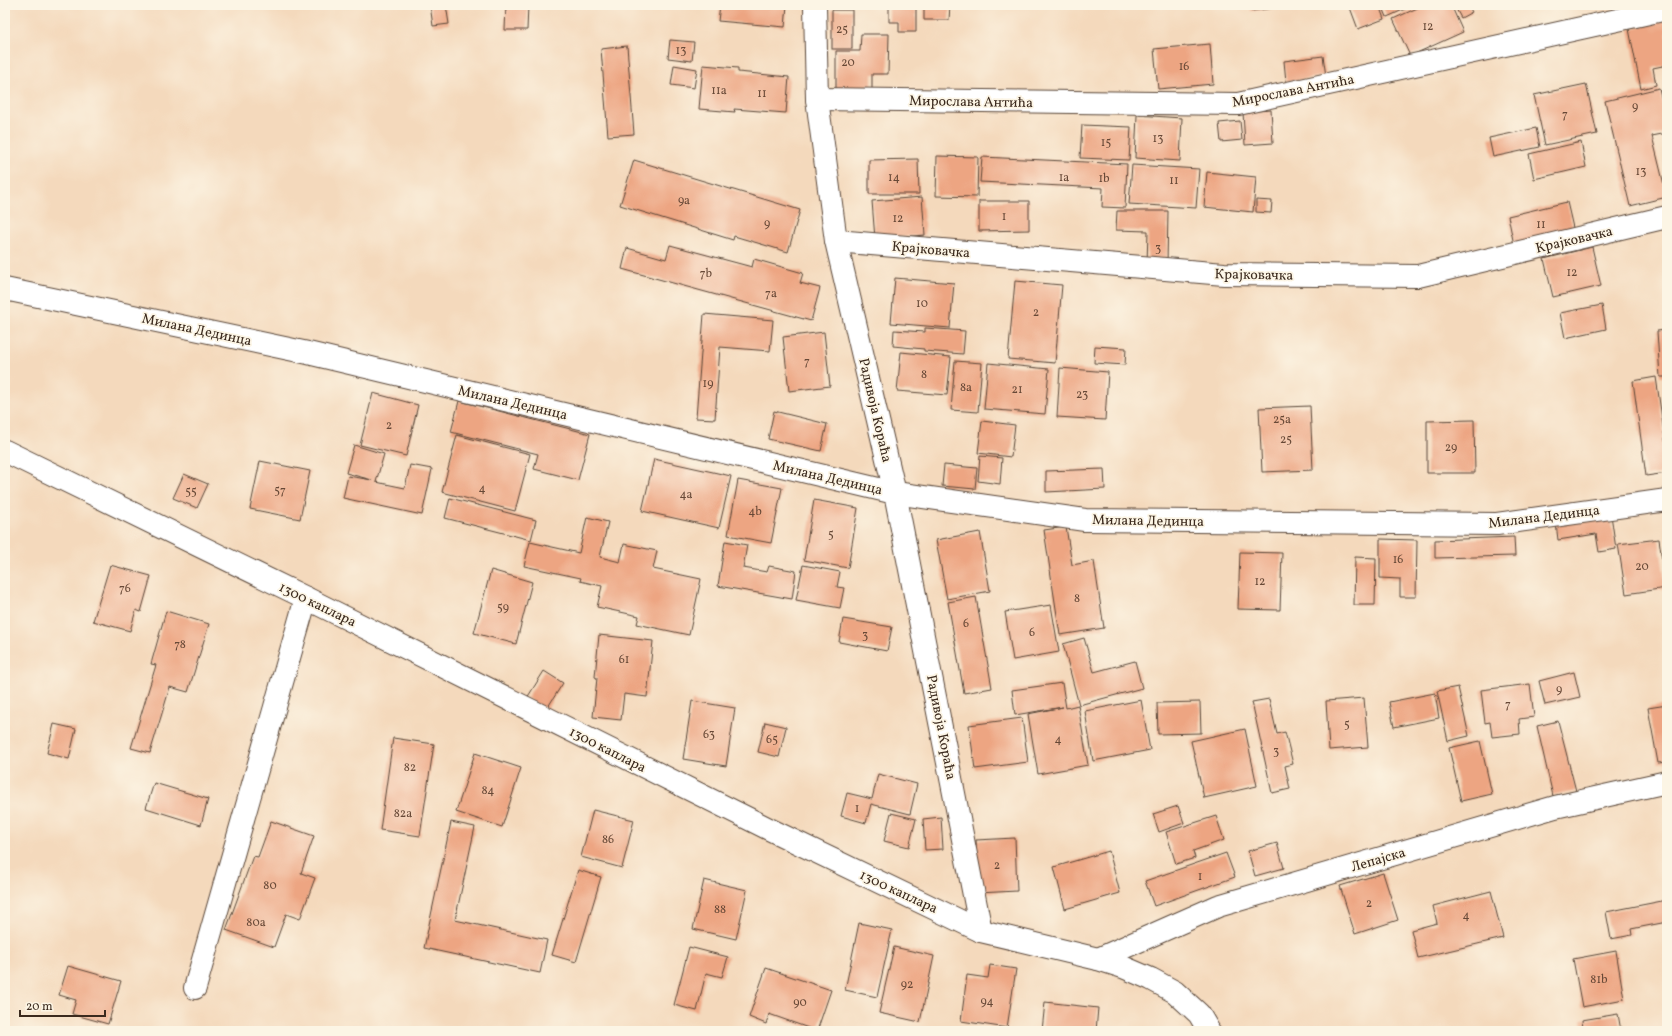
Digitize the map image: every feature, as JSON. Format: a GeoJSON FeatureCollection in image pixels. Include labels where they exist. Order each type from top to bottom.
{"type":"FeatureCollection","features":[{"type":"Feature","properties":{"kind":"street","name":"Радивоја Кораћа"},"geometry":{"type":"LineString","coordinates":[[815,5],[817,99],[836,241],[896,493],[982,931]]}},
{"type":"Feature","properties":{"kind":"street","name":"Мирослава Антића"},"geometry":{"type":"LineString","coordinates":[[817,99],[1238,104],[1667,9]]}},
{"type":"Feature","properties":{"kind":"street","name":"Крајковачка"},"geometry":{"type":"LineString","coordinates":[[836,241],[1224,274],[1418,276],[1667,217]]}},
{"type":"Feature","properties":{"kind":"street","name":"Милана Дединца"},"geometry":{"type":"LineString","coordinates":[[5,289],[308,353],[896,493],[1085,520],[1497,524],[1667,500]]}},
{"type":"Feature","properties":{"kind":"street","name":"1300 каплара"},"geometry":{"type":"LineString","coordinates":[[5,451],[306,598],[771,830],[982,931],[1098,959],[1123,967],[1175,992],[1199,1014],[1209,1031]]}},
{"type":"Feature","properties":{"kind":"street"},"geometry":{"type":"LineString","coordinates":[[195,988],[306,598]]}},
{"type":"Feature","properties":{"kind":"street","name":"Лепајска"},"geometry":{"type":"LineString","coordinates":[[1098,959],[1218,906],[1555,807],[1667,782]]}},
{"type":"Feature","properties":{"kind":"building"},"geometry":{"type":"Polygon","coordinates":[[[430,5],[446,5],[449,24],[433,26],[430,5]]]}},
{"type":"Feature","properties":{"kind":"building"},"geometry":{"type":"Polygon","coordinates":[[[506,5],[528,5],[527,30],[505,30],[506,5]]]}},
{"type":"Feature","properties":{"kind":"building"},"geometry":{"type":"Polygon","coordinates":[[[720,5],[787,5],[785,27],[718,21],[720,5]]]}},
{"type":"Feature","properties":{"kind":"building"},"geometry":{"type":"Polygon","coordinates":[[[916,5],[916,32],[899,32],[899,22],[889,22],[889,6],[916,5]]]}},
{"type":"Feature","properties":{"kind":"building"},"geometry":{"type":"Polygon","coordinates":[[[924,5],[950,5],[949,20],[924,20],[924,5]]]}},
{"type":"Feature","properties":{"kind":"building"},"geometry":{"type":"Polygon","coordinates":[[[1250,5],[1291,5],[1291,6],[1251,11],[1250,5]]]}},
{"type":"Feature","properties":{"kind":"building"},"geometry":{"type":"Polygon","coordinates":[[[1349,5],[1379,5],[1384,19],[1358,29],[1349,5]]]}},
{"type":"Feature","properties":{"kind":"building"},"geometry":{"type":"Polygon","coordinates":[[[1382,5],[1414,5],[1387,17],[1382,5]]]}},
{"type":"Feature","properties":{"kind":"building"},"geometry":{"type":"Polygon","coordinates":[[[1424,5],[1451,5],[1463,32],[1410,56],[1393,19],[1424,5]]]}},
{"type":"Feature","properties":{"kind":"building"},"geometry":{"type":"Polygon","coordinates":[[[1454,5],[1468,5],[1472,12],[1461,18],[1454,5]]]}},
{"type":"Feature","properties":{"kind":"building"},"geometry":{"type":"Polygon","coordinates":[[[832,10],[852,10],[852,49],[832,49],[832,10]]]}},
{"type":"Feature","properties":{"kind":"building"},"geometry":{"type":"Polygon","coordinates":[[[1667,20],[1667,65],[1653,68],[1656,85],[1641,89],[1629,29],[1667,20]]]}},
{"type":"Feature","properties":{"kind":"building"},"geometry":{"type":"Polygon","coordinates":[[[861,34],[889,34],[888,74],[872,74],[872,89],[836,89],[836,51],[860,51],[861,34]]]}},
{"type":"Feature","properties":{"kind":"building"},"geometry":{"type":"Polygon","coordinates":[[[670,40],[694,42],[692,61],[668,58],[670,40]]]}},
{"type":"Feature","properties":{"kind":"building"},"geometry":{"type":"Polygon","coordinates":[[[1210,44],[1213,84],[1158,89],[1154,49],[1210,44]]]}},
{"type":"Feature","properties":{"kind":"building"},"geometry":{"type":"Polygon","coordinates":[[[627,46],[634,134],[608,136],[601,49],[627,46]]]}},
{"type":"Feature","properties":{"kind":"building"},"geometry":{"type":"Polygon","coordinates":[[[1323,56],[1326,76],[1286,82],[1284,61],[1323,56]]]}},
{"type":"Feature","properties":{"kind":"building"},"geometry":{"type":"Polygon","coordinates":[[[674,65],[697,69],[694,88],[671,85],[674,65]]]}},
{"type":"Feature","properties":{"kind":"building"},"geometry":{"type":"Polygon","coordinates":[[[703,65],[738,68],[738,72],[789,77],[786,113],[734,109],[735,112],[699,109],[703,65]]]}},
{"type":"Feature","properties":{"kind":"building"},"geometry":{"type":"Polygon","coordinates":[[[1586,84],[1597,134],[1545,145],[1534,95],[1586,84]]]}},
{"type":"Feature","properties":{"kind":"building"},"geometry":{"type":"Polygon","coordinates":[[[1659,88],[1667,122],[1667,133],[1652,136],[1667,197],[1630,206],[1605,101],[1659,88]]]}},
{"type":"Feature","properties":{"kind":"building"},"geometry":{"type":"Polygon","coordinates":[[[1271,110],[1273,143],[1245,145],[1243,112],[1271,110]]]}},
{"type":"Feature","properties":{"kind":"building"},"geometry":{"type":"Polygon","coordinates":[[[1137,115],[1182,118],[1180,161],[1135,158],[1137,115]]]}},
{"type":"Feature","properties":{"kind":"building"},"geometry":{"type":"Polygon","coordinates":[[[1240,121],[1242,140],[1221,142],[1219,123],[1240,121]]]}},
{"type":"Feature","properties":{"kind":"building"},"geometry":{"type":"Polygon","coordinates":[[[1082,125],[1131,127],[1129,160],[1080,158],[1082,125]]]}},
{"type":"Feature","properties":{"kind":"building"},"geometry":{"type":"Polygon","coordinates":[[[1536,128],[1540,147],[1493,157],[1489,138],[1536,128]]]}},
{"type":"Feature","properties":{"kind":"building"},"geometry":{"type":"Polygon","coordinates":[[[1581,142],[1586,167],[1534,179],[1529,154],[1581,142]]]}},
{"type":"Feature","properties":{"kind":"building"},"geometry":{"type":"Polygon","coordinates":[[[937,156],[978,157],[977,197],[936,196],[937,156]]]}},
{"type":"Feature","properties":{"kind":"building"},"geometry":{"type":"Polygon","coordinates":[[[982,157],[1127,164],[1125,208],[1102,207],[1103,188],[980,182],[982,157]]]}},
{"type":"Feature","properties":{"kind":"building"},"geometry":{"type":"Polygon","coordinates":[[[918,159],[919,194],[869,194],[869,160],[918,159]]]}},
{"type":"Feature","properties":{"kind":"building"},"geometry":{"type":"Polygon","coordinates":[[[634,160],[800,210],[788,252],[734,236],[733,240],[620,205],[634,160]]]}},
{"type":"Feature","properties":{"kind":"building"},"geometry":{"type":"Polygon","coordinates":[[[1132,165],[1199,169],[1196,208],[1129,204],[1132,165]]]}},
{"type":"Feature","properties":{"kind":"building"},"geometry":{"type":"Polygon","coordinates":[[[1207,172],[1256,177],[1253,212],[1204,207],[1207,172]]]}},
{"type":"Feature","properties":{"kind":"building"},"geometry":{"type":"Polygon","coordinates":[[[922,197],[925,235],[875,239],[872,201],[922,197]]]}},
{"type":"Feature","properties":{"kind":"building"},"geometry":{"type":"Polygon","coordinates":[[[1256,200],[1272,201],[1271,213],[1256,212],[1256,200]]]}},
{"type":"Feature","properties":{"kind":"building"},"geometry":{"type":"Polygon","coordinates":[[[979,201],[1029,201],[1029,230],[979,231],[979,201]]]}},
{"type":"Feature","properties":{"kind":"building"},"geometry":{"type":"Polygon","coordinates":[[[1567,202],[1574,232],[1514,245],[1508,216],[1567,202]]]}},
{"type":"Feature","properties":{"kind":"building"},"geometry":{"type":"Polygon","coordinates":[[[1117,211],[1168,211],[1167,265],[1147,264],[1148,231],[1116,230],[1117,211]]]}},
{"type":"Feature","properties":{"kind":"building"},"geometry":{"type":"Polygon","coordinates":[[[670,245],[752,267],[754,259],[803,273],[800,283],[820,288],[811,321],[622,269],[627,248],[666,259],[670,245]]]}},
{"type":"Feature","properties":{"kind":"building"},"geometry":{"type":"Polygon","coordinates":[[[1592,247],[1601,286],[1553,297],[1544,259],[1592,247]]]}},
{"type":"Feature","properties":{"kind":"building"},"geometry":{"type":"Polygon","coordinates":[[[895,278],[954,283],[950,328],[891,323],[895,278]]]}},
{"type":"Feature","properties":{"kind":"building"},"geometry":{"type":"Polygon","coordinates":[[[1015,281],[1062,285],[1055,363],[1008,359],[1015,281]]]}},
{"type":"Feature","properties":{"kind":"building"},"geometry":{"type":"Polygon","coordinates":[[[1602,305],[1606,329],[1565,338],[1560,313],[1602,305]]]}},
{"type":"Feature","properties":{"kind":"building"},"geometry":{"type":"Polygon","coordinates":[[[704,314],[773,320],[770,351],[720,347],[715,419],[696,418],[704,314]]]}},
{"type":"Feature","properties":{"kind":"building"},"geometry":{"type":"Polygon","coordinates":[[[925,328],[965,331],[963,354],[924,351],[924,349],[893,346],[894,330],[925,332],[925,328]]]}},
{"type":"Feature","properties":{"kind":"building"},"geometry":{"type":"Polygon","coordinates":[[[1667,330],[1667,377],[1660,377],[1657,331],[1667,330]]]}},
{"type":"Feature","properties":{"kind":"building"},"geometry":{"type":"Polygon","coordinates":[[[824,332],[830,386],[789,391],[783,337],[824,332]]]}},
{"type":"Feature","properties":{"kind":"building"},"geometry":{"type":"Polygon","coordinates":[[[1095,346],[1126,348],[1125,365],[1094,363],[1095,346]]]}},
{"type":"Feature","properties":{"kind":"building"},"geometry":{"type":"Polygon","coordinates":[[[901,352],[951,357],[947,395],[897,391],[901,352]]]}},
{"type":"Feature","properties":{"kind":"building"},"geometry":{"type":"Polygon","coordinates":[[[955,361],[982,363],[978,412],[951,410],[955,361]]]}},
{"type":"Feature","properties":{"kind":"building"},"geometry":{"type":"Polygon","coordinates":[[[988,363],[1049,369],[1045,414],[984,409],[988,363]]]}},
{"type":"Feature","properties":{"kind":"building"},"geometry":{"type":"Polygon","coordinates":[[[1060,368],[1108,372],[1105,420],[1057,417],[1060,368]]]}},
{"type":"Feature","properties":{"kind":"building"},"geometry":{"type":"Polygon","coordinates":[[[1656,377],[1667,446],[1667,473],[1646,476],[1633,381],[1656,377]]]}},
{"type":"Feature","properties":{"kind":"building"},"geometry":{"type":"Polygon","coordinates":[[[373,393],[418,405],[406,456],[360,445],[373,393]]]}},
{"type":"Feature","properties":{"kind":"building"},"geometry":{"type":"Polygon","coordinates":[[[459,401],[590,434],[578,480],[534,469],[538,454],[451,432],[459,401]]]}},
{"type":"Feature","properties":{"kind":"building"},"geometry":{"type":"Polygon","coordinates":[[[1310,406],[1313,470],[1262,472],[1259,408],[1310,406]]]}},
{"type":"Feature","properties":{"kind":"building"},"geometry":{"type":"Polygon","coordinates":[[[774,411],[827,424],[821,451],[768,439],[774,411]]]}},
{"type":"Feature","properties":{"kind":"building"},"geometry":{"type":"Polygon","coordinates":[[[1474,420],[1475,473],[1427,473],[1427,421],[1474,420]]]}},
{"type":"Feature","properties":{"kind":"building"},"geometry":{"type":"Polygon","coordinates":[[[982,421],[1015,425],[1011,457],[978,453],[982,421]]]}},
{"type":"Feature","properties":{"kind":"building"},"geometry":{"type":"Polygon","coordinates":[[[457,435],[530,454],[515,511],[442,492],[457,435]]]}},
{"type":"Feature","properties":{"kind":"building"},"geometry":{"type":"Polygon","coordinates":[[[354,445],[384,454],[376,482],[405,488],[410,465],[432,469],[422,515],[343,498],[348,476],[372,480],[346,473],[354,445]]]}},
{"type":"Feature","properties":{"kind":"building"},"geometry":{"type":"Polygon","coordinates":[[[980,456],[1002,458],[1000,484],[978,481],[980,456]]]}},
{"type":"Feature","properties":{"kind":"building"},"geometry":{"type":"Polygon","coordinates":[[[654,459],[731,476],[719,528],[642,511],[654,459]]]}},
{"type":"Feature","properties":{"kind":"building"},"geometry":{"type":"Polygon","coordinates":[[[260,461],[310,471],[300,519],[250,509],[260,461]]]}},
{"type":"Feature","properties":{"kind":"building"},"geometry":{"type":"Polygon","coordinates":[[[944,465],[977,468],[975,489],[942,486],[944,465]]]}},
{"type":"Feature","properties":{"kind":"building"},"geometry":{"type":"Polygon","coordinates":[[[1104,469],[1105,489],[1046,492],[1046,471],[1104,469]]]}},
{"type":"Feature","properties":{"kind":"building"},"geometry":{"type":"Polygon","coordinates":[[[184,474],[208,484],[197,508],[173,498],[184,474]]]}},
{"type":"Feature","properties":{"kind":"building"},"geometry":{"type":"Polygon","coordinates":[[[738,480],[782,488],[771,543],[728,535],[738,480]]]}},
{"type":"Feature","properties":{"kind":"building"},"geometry":{"type":"Polygon","coordinates":[[[450,498],[536,520],[531,540],[445,518],[450,498]]]}},
{"type":"Feature","properties":{"kind":"building"},"geometry":{"type":"Polygon","coordinates":[[[814,500],[858,508],[848,568],[804,560],[814,500]]]}},
{"type":"Feature","properties":{"kind":"building"},"geometry":{"type":"Polygon","coordinates":[[[1611,515],[1616,549],[1599,552],[1596,534],[1558,540],[1556,523],[1611,515]]]}},
{"type":"Feature","properties":{"kind":"building"},"geometry":{"type":"Polygon","coordinates":[[[587,517],[608,522],[600,557],[620,562],[624,544],[657,551],[653,569],[701,579],[689,635],[637,624],[639,616],[597,607],[602,586],[580,581],[581,578],[524,566],[530,542],[579,553],[587,517]]]}},
{"type":"Feature","properties":{"kind":"building"},"geometry":{"type":"Polygon","coordinates":[[[1066,527],[1072,565],[1094,561],[1104,628],[1060,635],[1044,530],[1066,527]]]}},
{"type":"Feature","properties":{"kind":"building"},"geometry":{"type":"Polygon","coordinates":[[[980,532],[990,591],[947,599],[936,540],[980,532]]]}},
{"type":"Feature","properties":{"kind":"building"},"geometry":{"type":"Polygon","coordinates":[[[1514,537],[1515,556],[1435,558],[1435,540],[1514,537]]]}},
{"type":"Feature","properties":{"kind":"building"},"geometry":{"type":"Polygon","coordinates":[[[1380,539],[1417,540],[1416,597],[1400,597],[1400,579],[1380,578],[1380,539]]]}},
{"type":"Feature","properties":{"kind":"building"},"geometry":{"type":"Polygon","coordinates":[[[1659,539],[1666,588],[1626,594],[1618,544],[1659,539]]]}},
{"type":"Feature","properties":{"kind":"building"},"geometry":{"type":"Polygon","coordinates":[[[725,541],[747,545],[743,568],[767,572],[769,566],[796,571],[792,599],[718,586],[725,541]]]}},
{"type":"Feature","properties":{"kind":"building"},"geometry":{"type":"Polygon","coordinates":[[[1240,552],[1282,553],[1280,610],[1238,609],[1240,552]]]}},
{"type":"Feature","properties":{"kind":"building"},"geometry":{"type":"Polygon","coordinates":[[[1355,557],[1376,558],[1375,605],[1354,605],[1355,557]]]}},
{"type":"Feature","properties":{"kind":"building"},"geometry":{"type":"Polygon","coordinates":[[[110,565],[151,576],[141,612],[136,610],[130,631],[93,621],[110,565]]]}},
{"type":"Feature","properties":{"kind":"building"},"geometry":{"type":"Polygon","coordinates":[[[803,565],[840,572],[837,587],[844,588],[840,608],[796,600],[803,565]]]}},
{"type":"Feature","properties":{"kind":"building"},"geometry":{"type":"Polygon","coordinates":[[[491,570],[532,582],[516,644],[474,633],[491,570]]]}},
{"type":"Feature","properties":{"kind":"building"},"geometry":{"type":"Polygon","coordinates":[[[976,597],[992,688],[964,693],[948,602],[976,597]]]}},
{"type":"Feature","properties":{"kind":"building"},"geometry":{"type":"Polygon","coordinates":[[[1051,605],[1059,652],[1013,660],[1005,612],[1051,605]]]}},
{"type":"Feature","properties":{"kind":"building"},"geometry":{"type":"Polygon","coordinates":[[[166,611],[209,624],[188,692],[170,687],[150,753],[131,748],[156,665],[151,664],[166,611]]]}},
{"type":"Feature","properties":{"kind":"building"},"geometry":{"type":"Polygon","coordinates":[[[843,619],[892,627],[887,651],[839,642],[843,619]]]}},
{"type":"Feature","properties":{"kind":"building"},"geometry":{"type":"Polygon","coordinates":[[[599,635],[653,641],[647,697],[624,694],[621,720],[593,717],[599,635]]]}},
{"type":"Feature","properties":{"kind":"building"},"geometry":{"type":"Polygon","coordinates":[[[1084,638],[1094,672],[1135,661],[1142,688],[1079,705],[1063,644],[1084,638]]]}},
{"type":"Feature","properties":{"kind":"building"},"geometry":{"type":"Polygon","coordinates":[[[544,671],[563,683],[546,710],[527,698],[544,671]]]}},
{"type":"Feature","properties":{"kind":"building"},"geometry":{"type":"Polygon","coordinates":[[[1574,672],[1580,697],[1545,705],[1539,681],[1574,672]]]}},
{"type":"Feature","properties":{"kind":"building"},"geometry":{"type":"Polygon","coordinates":[[[1062,683],[1066,708],[1078,705],[1088,765],[1038,774],[1028,714],[1063,707],[1015,715],[1012,690],[1062,683]]]}},
{"type":"Feature","properties":{"kind":"building"},"geometry":{"type":"Polygon","coordinates":[[[1530,684],[1534,717],[1519,719],[1520,734],[1492,737],[1490,722],[1485,723],[1481,690],[1530,684]]]}},
{"type":"Feature","properties":{"kind":"building"},"geometry":{"type":"Polygon","coordinates":[[[1458,687],[1469,736],[1448,741],[1437,691],[1458,687]]]}},
{"type":"Feature","properties":{"kind":"building"},"geometry":{"type":"Polygon","coordinates":[[[1435,693],[1439,718],[1394,727],[1389,702],[1435,693]]]}},
{"type":"Feature","properties":{"kind":"building"},"geometry":{"type":"Polygon","coordinates":[[[1364,698],[1368,747],[1329,750],[1326,701],[1364,698]]]}},
{"type":"Feature","properties":{"kind":"building"},"geometry":{"type":"Polygon","coordinates":[[[1269,699],[1277,734],[1285,732],[1293,764],[1285,766],[1290,789],[1272,793],[1252,702],[1269,699]]]}},
{"type":"Feature","properties":{"kind":"building"},"geometry":{"type":"Polygon","coordinates":[[[1141,700],[1150,750],[1093,761],[1085,711],[1141,700]]]}},
{"type":"Feature","properties":{"kind":"building"},"geometry":{"type":"Polygon","coordinates":[[[692,701],[735,708],[726,766],[683,759],[692,701]]]}},
{"type":"Feature","properties":{"kind":"building"},"geometry":{"type":"Polygon","coordinates":[[[1200,702],[1201,733],[1158,734],[1157,703],[1200,702]]]}},
{"type":"Feature","properties":{"kind":"building"},"geometry":{"type":"Polygon","coordinates":[[[1667,705],[1667,762],[1658,763],[1648,708],[1667,705]]]}},
{"type":"Feature","properties":{"kind":"building"},"geometry":{"type":"Polygon","coordinates":[[[1022,718],[1028,762],[975,769],[969,725],[1022,718]]]}},
{"type":"Feature","properties":{"kind":"building"},"geometry":{"type":"Polygon","coordinates":[[[1558,721],[1576,791],[1553,796],[1537,726],[1558,721]]]}},
{"type":"Feature","properties":{"kind":"building"},"geometry":{"type":"Polygon","coordinates":[[[765,722],[786,727],[779,757],[758,752],[765,722]]]}},
{"type":"Feature","properties":{"kind":"building"},"geometry":{"type":"Polygon","coordinates":[[[54,724],[76,729],[69,759],[47,753],[54,724]]]}},
{"type":"Feature","properties":{"kind":"building"},"geometry":{"type":"Polygon","coordinates":[[[1245,729],[1257,786],[1204,798],[1191,741],[1245,729]]]}},
{"type":"Feature","properties":{"kind":"building"},"geometry":{"type":"Polygon","coordinates":[[[393,738],[434,744],[420,836],[380,830],[393,738]]]}},
{"type":"Feature","properties":{"kind":"building"},"geometry":{"type":"Polygon","coordinates":[[[1480,741],[1492,794],[1461,801],[1449,748],[1480,741]]]}},
{"type":"Feature","properties":{"kind":"building"},"geometry":{"type":"Polygon","coordinates":[[[475,753],[521,768],[502,827],[456,812],[475,753]]]}},
{"type":"Feature","properties":{"kind":"building"},"geometry":{"type":"Polygon","coordinates":[[[878,774],[917,784],[910,814],[871,804],[866,823],[841,816],[847,793],[872,799],[878,774]]]}},
{"type":"Feature","properties":{"kind":"building"},"geometry":{"type":"Polygon","coordinates":[[[154,783],[208,799],[201,825],[146,808],[154,783]]]}},
{"type":"Feature","properties":{"kind":"building"},"geometry":{"type":"Polygon","coordinates":[[[1178,806],[1184,823],[1159,832],[1153,814],[1178,806]]]}},
{"type":"Feature","properties":{"kind":"building"},"geometry":{"type":"Polygon","coordinates":[[[593,810],[634,820],[622,868],[581,857],[593,810]]]}},
{"type":"Feature","properties":{"kind":"building"},"geometry":{"type":"Polygon","coordinates":[[[891,813],[916,819],[909,847],[884,841],[891,813]]]}},
{"type":"Feature","properties":{"kind":"building"},"geometry":{"type":"Polygon","coordinates":[[[1216,816],[1224,840],[1193,851],[1195,858],[1176,864],[1166,832],[1216,816]]]}},
{"type":"Feature","properties":{"kind":"building"},"geometry":{"type":"Polygon","coordinates":[[[941,817],[943,849],[925,850],[923,819],[941,817]]]}},
{"type":"Feature","properties":{"kind":"building"},"geometry":{"type":"Polygon","coordinates":[[[271,821],[314,836],[301,873],[315,878],[300,919],[286,914],[274,947],[226,930],[253,856],[258,857],[271,821]]]}},
{"type":"Feature","properties":{"kind":"building"},"geometry":{"type":"Polygon","coordinates":[[[451,822],[475,827],[455,920],[547,940],[540,973],[424,948],[451,822]]]}},
{"type":"Feature","properties":{"kind":"building"},"geometry":{"type":"Polygon","coordinates":[[[1015,838],[1017,891],[978,893],[976,840],[1015,838]]]}},
{"type":"Feature","properties":{"kind":"building"},"geometry":{"type":"Polygon","coordinates":[[[1277,843],[1284,868],[1255,876],[1248,851],[1277,843]]]}},
{"type":"Feature","properties":{"kind":"building"},"geometry":{"type":"Polygon","coordinates":[[[1109,851],[1120,893],[1065,909],[1054,867],[1109,851]]]}},
{"type":"Feature","properties":{"kind":"building"},"geometry":{"type":"Polygon","coordinates":[[[1226,853],[1235,877],[1154,906],[1145,881],[1226,853]]]}},
{"type":"Feature","properties":{"kind":"building"},"geometry":{"type":"Polygon","coordinates":[[[578,870],[601,877],[576,962],[552,955],[578,870]]]}},
{"type":"Feature","properties":{"kind":"building"},"geometry":{"type":"Polygon","coordinates":[[[1383,873],[1398,920],[1355,934],[1340,886],[1383,873]]]}},
{"type":"Feature","properties":{"kind":"building"},"geometry":{"type":"Polygon","coordinates":[[[704,880],[747,890],[736,939],[693,929],[704,880]]]}},
{"type":"Feature","properties":{"kind":"building"},"geometry":{"type":"Polygon","coordinates":[[[1491,891],[1503,938],[1418,958],[1411,930],[1437,923],[1433,906],[1491,891]]]}},
{"type":"Feature","properties":{"kind":"building"},"geometry":{"type":"Polygon","coordinates":[[[1667,900],[1667,922],[1631,929],[1632,935],[1611,939],[1606,912],[1667,900]]]}},
{"type":"Feature","properties":{"kind":"building"},"geometry":{"type":"Polygon","coordinates":[[[859,923],[892,930],[877,997],[845,990],[859,923]]]}},
{"type":"Feature","properties":{"kind":"building"},"geometry":{"type":"Polygon","coordinates":[[[689,947],[728,957],[722,977],[706,973],[697,1011],[674,1005],[689,947]]]}},
{"type":"Feature","properties":{"kind":"building"},"geometry":{"type":"Polygon","coordinates":[[[894,947],[934,956],[920,1022],[879,1013],[894,947]]]}},
{"type":"Feature","properties":{"kind":"building"},"geometry":{"type":"Polygon","coordinates":[[[1616,951],[1624,999],[1582,1007],[1573,959],[1616,951]]]}},
{"type":"Feature","properties":{"kind":"building"},"geometry":{"type":"Polygon","coordinates":[[[990,965],[1016,969],[1007,1028],[961,1021],[967,975],[988,978],[990,965]]]}},
{"type":"Feature","properties":{"kind":"building"},"geometry":{"type":"Polygon","coordinates":[[[68,966],[121,981],[108,1024],[72,1014],[76,1000],[59,995],[68,966]]]}},
{"type":"Feature","properties":{"kind":"building"},"geometry":{"type":"Polygon","coordinates":[[[766,968],[831,990],[817,1031],[769,1014],[766,1024],[749,1017],[766,968]]]}},
{"type":"Feature","properties":{"kind":"building"},"geometry":{"type":"Polygon","coordinates":[[[1045,1002],[1098,1008],[1096,1031],[1042,1031],[1045,1002]]]}},
{"type":"Feature","properties":{"kind":"building"},"geometry":{"type":"Polygon","coordinates":[[[1618,1014],[1621,1031],[1583,1031],[1582,1020],[1618,1014]]]}}]}
